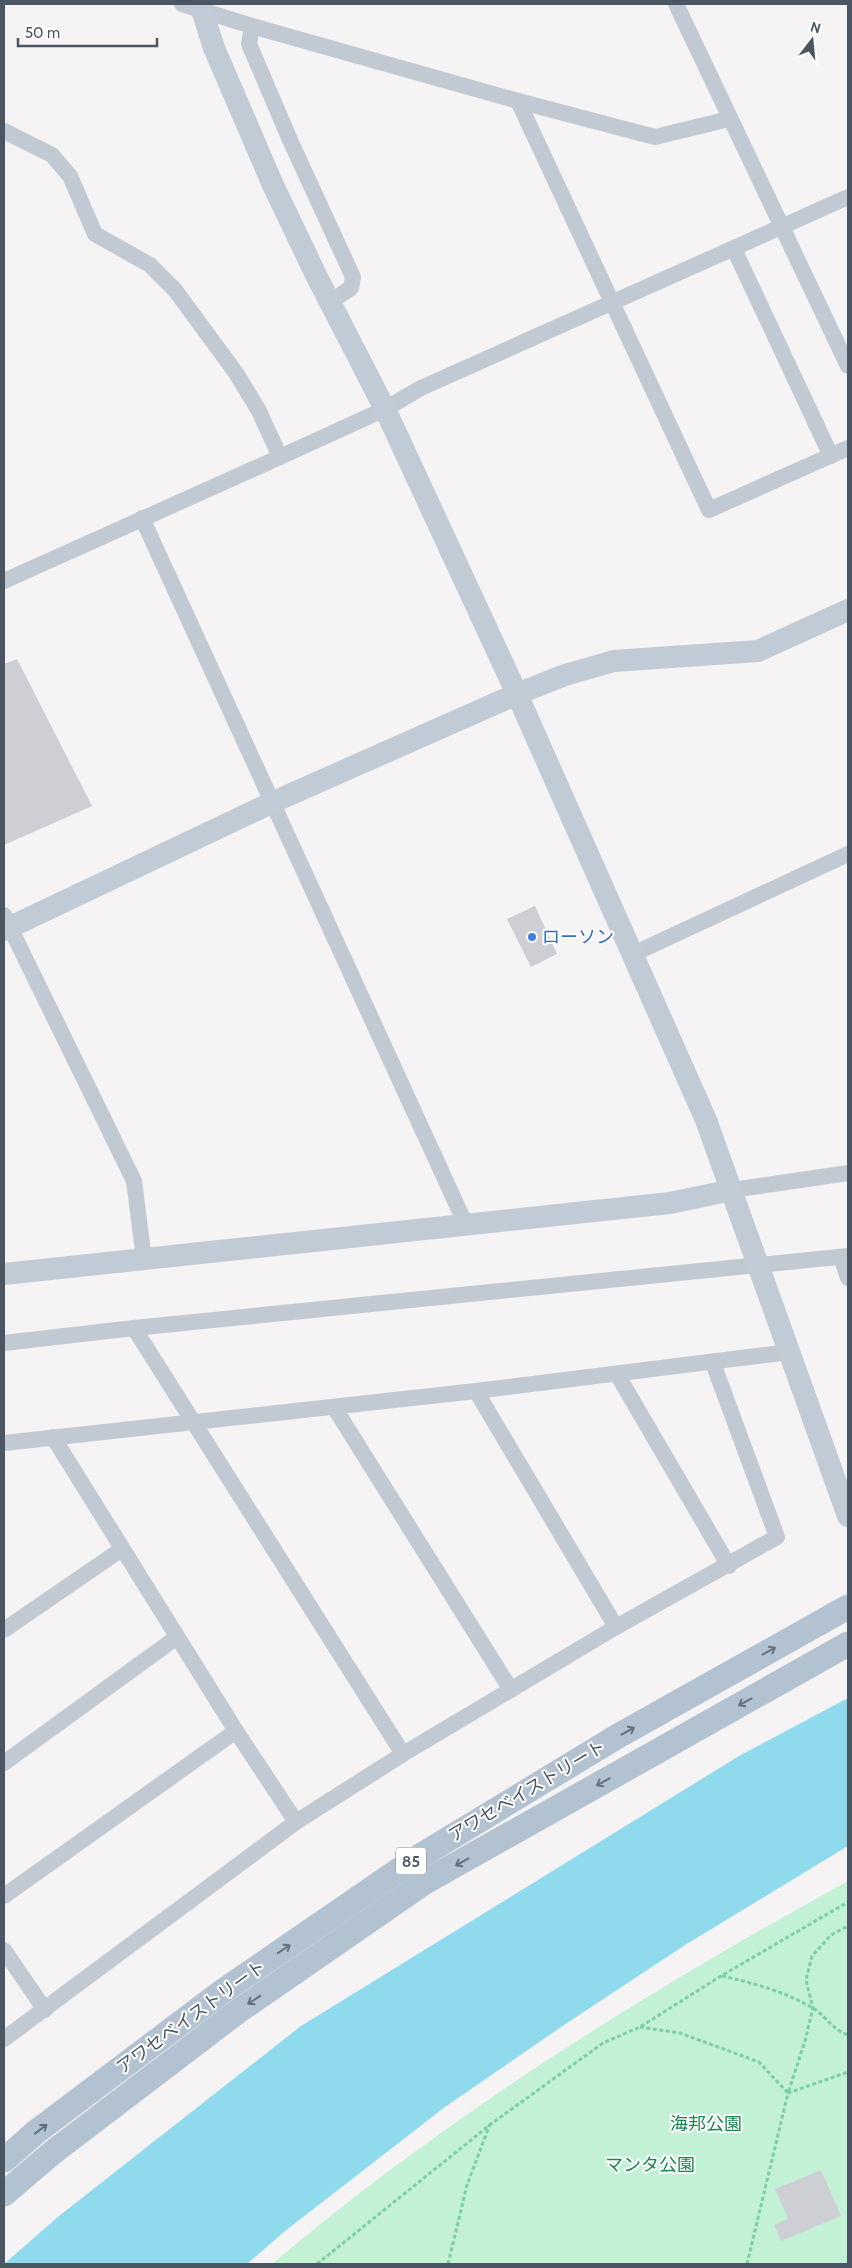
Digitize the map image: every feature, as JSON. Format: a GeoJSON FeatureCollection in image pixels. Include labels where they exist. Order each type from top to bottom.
{"type":"FeatureCollection","features":[{"type":"Feature","properties":{"kind":"main road","name":"アワセベイストリート"},"geometry":{"type":"LineString","coordinates":[[4,2160],[36,2132],[223,1991],[412,1861],[618,1736],[848,1607]]}},
{"type":"Feature","properties":{"kind":"main road","name":"アワセベイストリート"},"geometry":{"type":"LineString","coordinates":[[4,2194],[52,2152],[237,2012],[425,1882],[848,1644]]}},
{"type":"Feature","properties":{"kind":"street"},"geometry":{"type":"LineString","coordinates":[[182,4],[252,26],[518,101],[655,137],[730,119]]}},
{"type":"Feature","properties":{"kind":"street"},"geometry":{"type":"LineString","coordinates":[[200,4],[214,48],[274,185],[330,302],[385,409],[517,694],[706,1120],[848,1516]]}},
{"type":"Feature","properties":{"kind":"street"},"geometry":{"type":"LineString","coordinates":[[676,4],[848,366]]}},
{"type":"Feature","properties":{"kind":"street"},"geometry":{"type":"LineString","coordinates":[[252,26],[249,44],[290,140],[354,277],[351,288],[330,302]]}},
{"type":"Feature","properties":{"kind":"street"},"geometry":{"type":"LineString","coordinates":[[518,101],[709,510],[848,448]]}},
{"type":"Feature","properties":{"kind":"street"},"geometry":{"type":"LineString","coordinates":[[4,132],[52,154],[70,176],[95,234],[150,264],[175,290],[236,374],[259,411],[280,457]]}},
{"type":"Feature","properties":{"kind":"street"},"geometry":{"type":"LineString","coordinates":[[4,580],[385,409],[421,388],[848,197]]}},
{"type":"Feature","properties":{"kind":"street"},"geometry":{"type":"LineString","coordinates":[[734,249],[831,456]]}},
{"type":"Feature","properties":{"kind":"street"},"geometry":{"type":"LineString","coordinates":[[142,518],[466,1225]]}},
{"type":"Feature","properties":{"kind":"street"},"geometry":{"type":"LineString","coordinates":[[144,1258],[134,1180],[6,924],[271,803],[517,694],[565,675],[614,661],[758,651],[848,610]]}},
{"type":"Feature","properties":{"kind":"street"},"geometry":{"type":"LineString","coordinates":[[633,954],[848,854]]}},
{"type":"Feature","properties":{"kind":"street"},"geometry":{"type":"LineString","coordinates":[[4,1274],[670,1203],[732,1190],[848,1173]]}},
{"type":"Feature","properties":{"kind":"street"},"geometry":{"type":"LineString","coordinates":[[4,1343],[134,1328],[844,1257],[848,1278]]}},
{"type":"Feature","properties":{"kind":"street"},"geometry":{"type":"LineString","coordinates":[[134,1328],[403,1754]]}},
{"type":"Feature","properties":{"kind":"street"},"geometry":{"type":"LineString","coordinates":[[4,1443],[476,1391],[713,1363],[789,1352]]}},
{"type":"Feature","properties":{"kind":"street"},"geometry":{"type":"LineString","coordinates":[[4,2039],[296,1822],[403,1754],[616,1627],[729,1566],[777,1537],[713,1363]]}},
{"type":"Feature","properties":{"kind":"street"},"geometry":{"type":"LineString","coordinates":[[617,1374],[729,1566]]}},
{"type":"Feature","properties":{"kind":"street"},"geometry":{"type":"LineString","coordinates":[[476,1391],[616,1627]]}},
{"type":"Feature","properties":{"kind":"street"},"geometry":{"type":"LineString","coordinates":[[334,1407],[511,1690]]}},
{"type":"Feature","properties":{"kind":"street"},"geometry":{"type":"LineString","coordinates":[[53,1437],[177,1638],[296,1822]]}},
{"type":"Feature","properties":{"kind":"street"},"geometry":{"type":"LineString","coordinates":[[4,1630],[122,1549]]}},
{"type":"Feature","properties":{"kind":"street"},"geometry":{"type":"LineString","coordinates":[[4,1763],[177,1638]]}},
{"type":"Feature","properties":{"kind":"street"},"geometry":{"type":"LineString","coordinates":[[4,1896],[236,1731]]}},
{"type":"Feature","properties":{"kind":"street"},"geometry":{"type":"LineString","coordinates":[[4,1950],[45,2010]]}},
{"type":"Feature","properties":{"kind":"path"},"geometry":{"type":"LineString","coordinates":[[317,2264],[491,2124],[603,2044],[640,2027],[721,1976],[848,1902]]}},
{"type":"Feature","properties":{"kind":"path"},"geometry":{"type":"LineString","coordinates":[[747,2264],[788,2093],[805,2041],[813,2008],[806,1980],[812,1956],[831,1934],[848,1926]]}},
{"type":"Feature","properties":{"kind":"path"},"geometry":{"type":"LineString","coordinates":[[721,1976],[765,1986],[813,2008],[837,2031],[848,2035]]}},
{"type":"Feature","properties":{"kind":"path"},"geometry":{"type":"LineString","coordinates":[[640,2027],[680,2033],[759,2062],[788,2093]]}},
{"type":"Feature","properties":{"kind":"path"},"geometry":{"type":"LineString","coordinates":[[788,2093],[848,2072]]}},
{"type":"Feature","properties":{"kind":"path"},"geometry":{"type":"LineString","coordinates":[[448,2264],[467,2185],[491,2124]]}},
{"type":"Feature","properties":{"kind":"green space","name":"海邦公園"},"geometry":{"type":"Polygon","coordinates":[[[848,1881],[848,2264],[272,2264],[339,2209],[408,2157],[550,2058],[772,1923],[848,1881]]]}},
{"type":"Feature","properties":{"kind":"water"},"geometry":{"type":"Polygon","coordinates":[[[848,1698],[848,1846],[685,1945],[445,2107],[285,2231],[247,2264],[4,2264],[59,2216],[301,2026],[739,1756],[848,1698]]]}},
{"type":"Feature","properties":{"kind":"building"},"geometry":{"type":"Polygon","coordinates":[[[17,659],[92,806],[4,845],[4,664],[17,659]]]}},
{"type":"Feature","properties":{"kind":"building","name":"ローソン"},"geometry":{"type":"Polygon","coordinates":[[[535,906],[557,954],[531,967],[507,919],[535,906]]]}},
{"type":"Feature","properties":{"kind":"building"},"geometry":{"type":"Polygon","coordinates":[[[821,2170],[841,2216],[781,2241],[774,2225],[788,2219],[775,2189],[821,2170]]]}},
{"type":"Feature","properties":{"kind":"place","name":"ローソン"},"geometry":{"type":"Point","coordinates":[532,937]}},
{"type":"Feature","properties":{"kind":"park label","name":"マンタ公園"},"geometry":{"type":"Point","coordinates":[650,2165]}}]}
